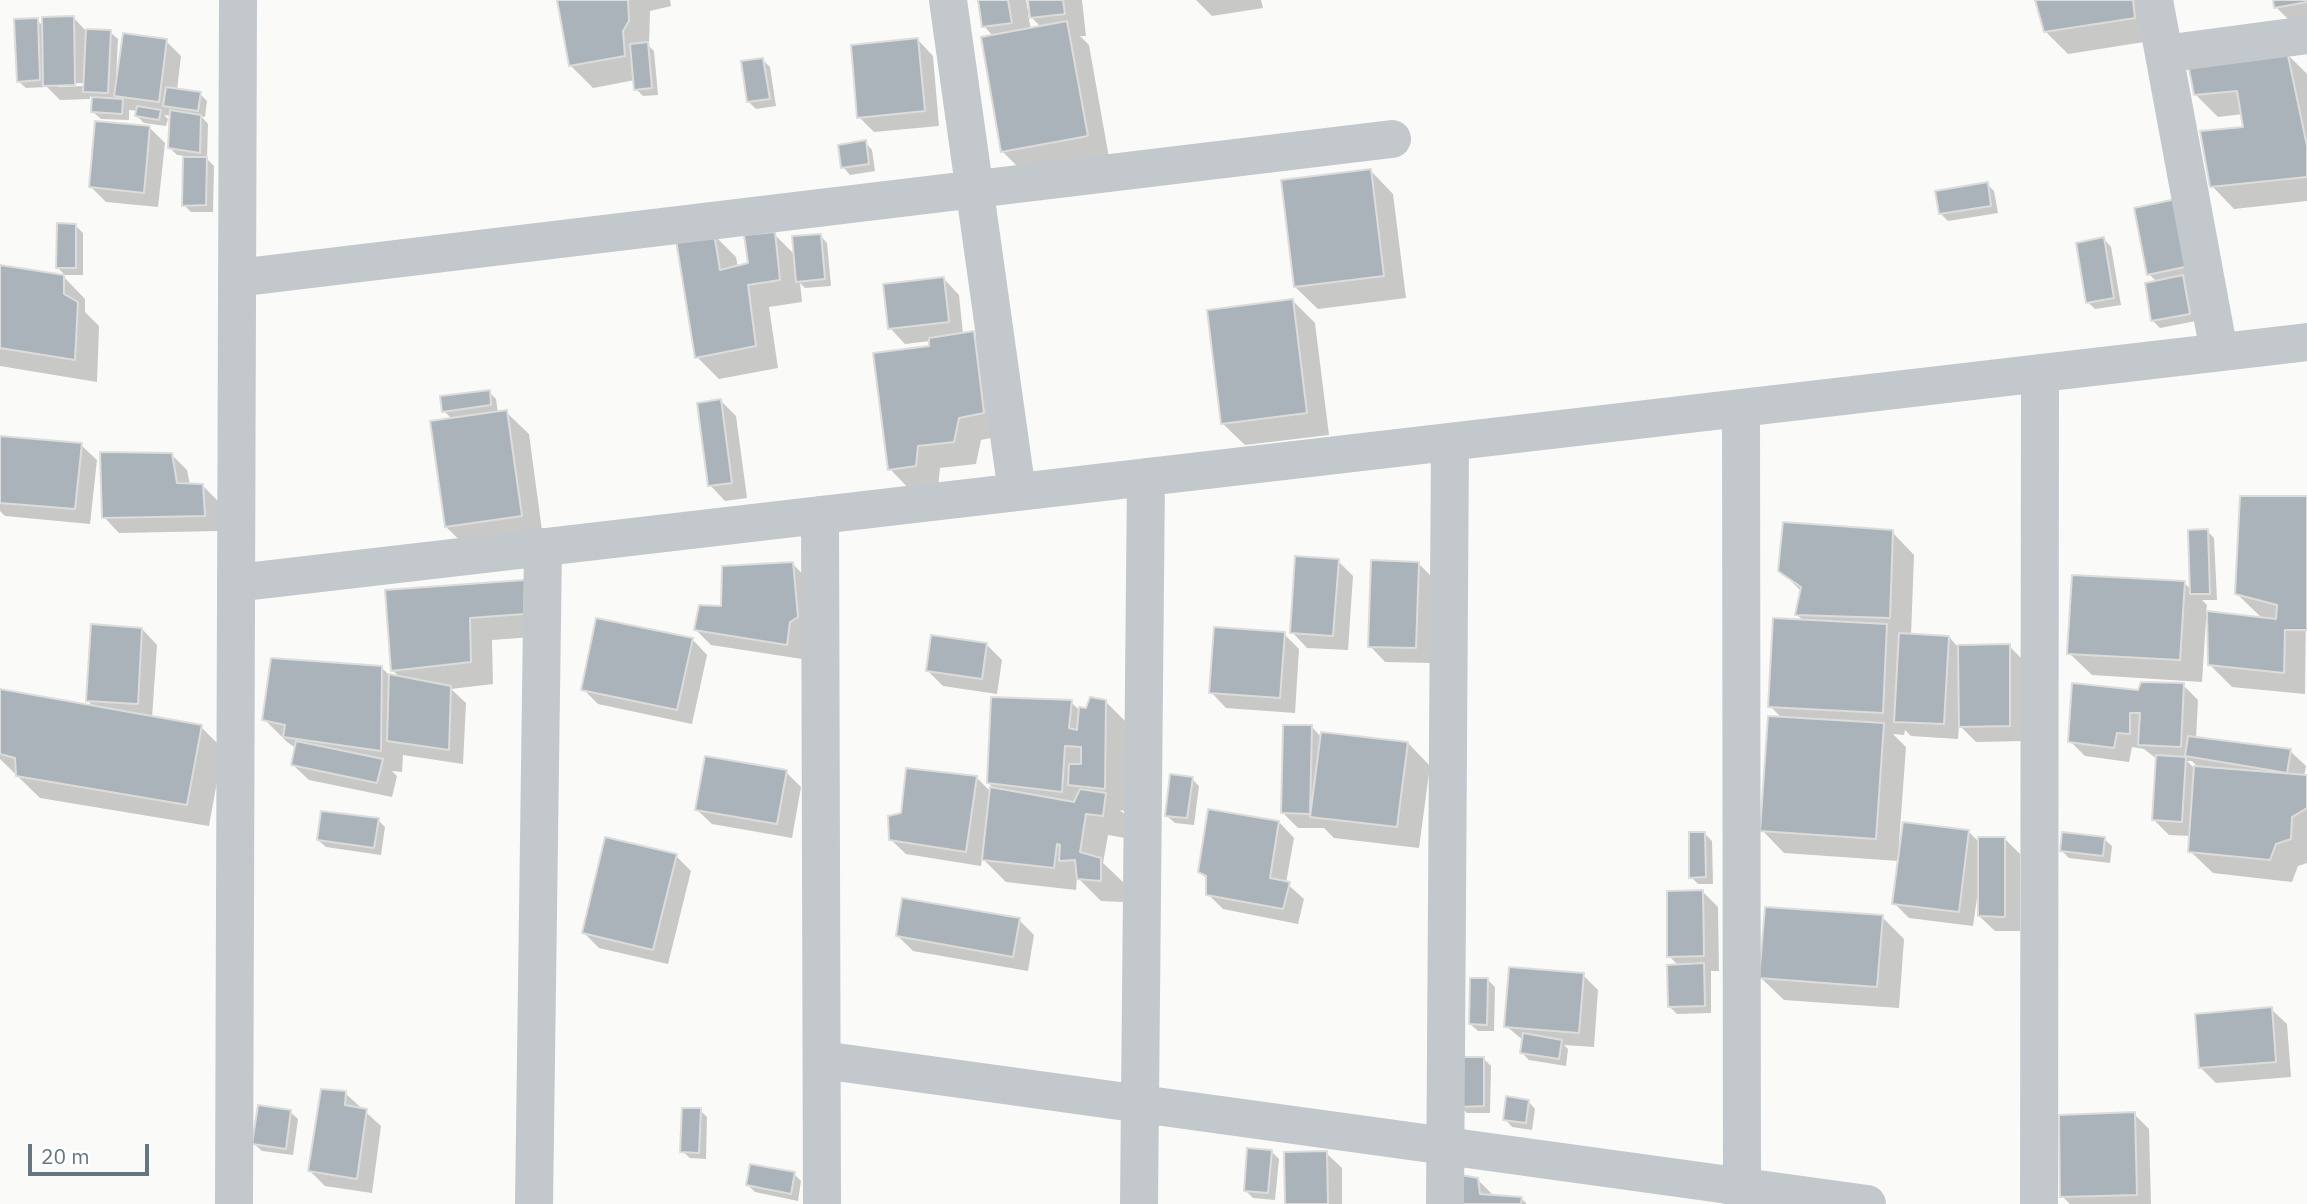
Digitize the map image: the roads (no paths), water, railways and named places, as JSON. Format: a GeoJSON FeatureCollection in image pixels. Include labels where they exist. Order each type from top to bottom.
{"type":"FeatureCollection","features":[{"type":"Feature","properties":{"kind":"street"},"geometry":{"type":"LineString","coordinates":[[234,1204],[238,0]]}},
{"type":"Feature","properties":{"kind":"street"},"geometry":{"type":"LineString","coordinates":[[948,0],[1017,492]]}},
{"type":"Feature","properties":{"kind":"street"},"geometry":{"type":"LineString","coordinates":[[2154,0],[2219,352]]}},
{"type":"Feature","properties":{"kind":"street"},"geometry":{"type":"LineString","coordinates":[[2164,54],[2307,35]]}},
{"type":"Feature","properties":{"kind":"street"},"geometry":{"type":"LineString","coordinates":[[237,278],[1392,139]]}},
{"type":"Feature","properties":{"kind":"street"},"geometry":{"type":"LineString","coordinates":[[236,583],[2307,342]]}},
{"type":"Feature","properties":{"kind":"street"},"geometry":{"type":"LineString","coordinates":[[2039,1204],[2040,373]]}},
{"type":"Feature","properties":{"kind":"street"},"geometry":{"type":"LineString","coordinates":[[1741,408],[1742,1195]]}},
{"type":"Feature","properties":{"kind":"street"},"geometry":{"type":"LineString","coordinates":[[1445,1204],[1450,442]]}},
{"type":"Feature","properties":{"kind":"street"},"geometry":{"type":"LineString","coordinates":[[1139,1204],[1146,477]]}},
{"type":"Feature","properties":{"kind":"street"},"geometry":{"type":"LineString","coordinates":[[820,515],[822,1204]]}},
{"type":"Feature","properties":{"kind":"street"},"geometry":{"type":"LineString","coordinates":[[534,1204],[543,547]]}},
{"type":"Feature","properties":{"kind":"street"},"geometry":{"type":"LineString","coordinates":[[822,1060],[1446,1146],[1742,1195],[1867,1204]]}}]}
